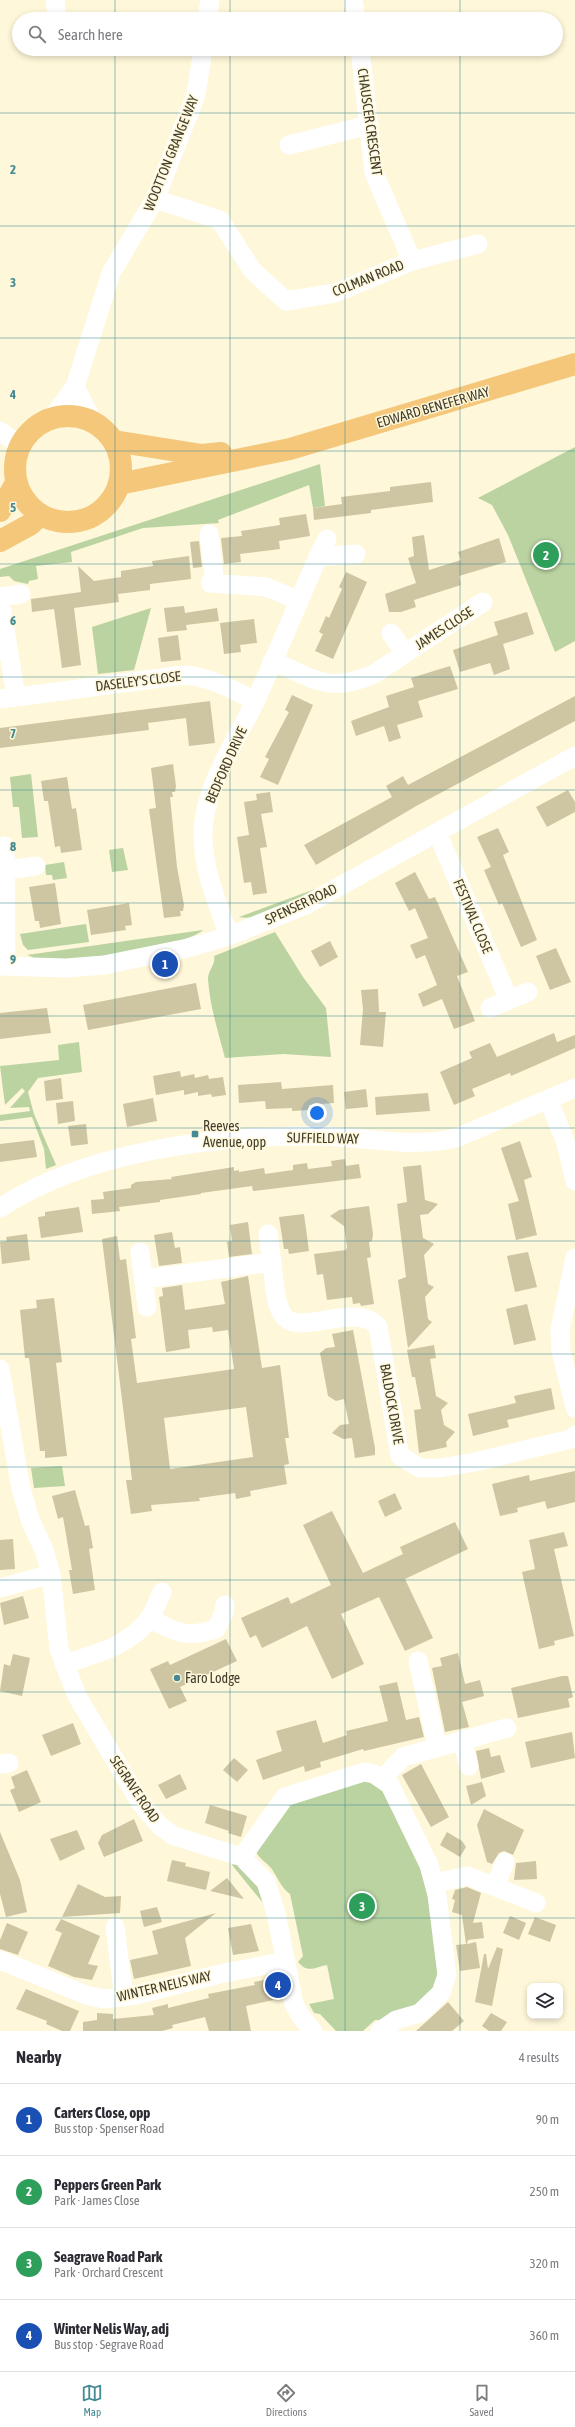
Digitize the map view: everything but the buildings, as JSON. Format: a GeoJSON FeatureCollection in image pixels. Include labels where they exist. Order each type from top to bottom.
{"type":"FeatureCollection","features":[{"type":"Feature","properties":{"kind":"main road","name":"EDWARD BENEFER WAY"},"geometry":{"type":"LineString","coordinates":[[119,484],[290,448],[575,364]]}},
{"type":"Feature","properties":{"kind":"main road"},"geometry":{"type":"LineString","coordinates":[[66,416],[80,417],[93,422],[105,431],[114,442],[119,454],[121,468],[119,484],[113,498],[102,510],[88,519],[72,522],[55,521],[40,515],[24,500],[16,483],[15,460],[20,446],[33,429],[52,418],[66,416]]}},
{"type":"Feature","properties":{"kind":"main road","name":"EDWARD BENEFER WAY"},"geometry":{"type":"LineString","coordinates":[[114,442],[202,455],[290,448]]}},
{"type":"Feature","properties":{"kind":"main road"},"geometry":{"type":"LineString","coordinates":[[0,511],[16,483]]}},
{"type":"Feature","properties":{"kind":"main road"},"geometry":{"type":"LineString","coordinates":[[0,541],[31,524],[40,515]]}},
{"type":"Feature","properties":{"kind":"street"},"geometry":{"type":"LineString","coordinates":[[55,0],[56,12]]}},
{"type":"Feature","properties":{"kind":"street"},"geometry":{"type":"LineString","coordinates":[[208,12],[210,0]]}},
{"type":"Feature","properties":{"kind":"street"},"geometry":{"type":"LineString","coordinates":[[353,0],[355,12]]}},
{"type":"Feature","properties":{"kind":"street","name":"WOOTTON GRANGE WAY"},"geometry":{"type":"LineString","coordinates":[[52,418],[75,387],[111,273],[155,199],[196,95],[201,56]]}},
{"type":"Feature","properties":{"kind":"street","name":"CHAUSCER CRESCENT"},"geometry":{"type":"LineString","coordinates":[[361,56],[374,173],[412,261]]}},
{"type":"Feature","properties":{"kind":"street"},"geometry":{"type":"LineString","coordinates":[[289,145],[369,125]]}},
{"type":"Feature","properties":{"kind":"street","name":"COLMAN ROAD"},"geometry":{"type":"LineString","coordinates":[[155,199],[220,220],[252,270],[286,302],[335,293],[412,261],[478,244]]}},
{"type":"Feature","properties":{"kind":"street"},"geometry":{"type":"LineString","coordinates":[[75,387],[93,422]]}},
{"type":"Feature","properties":{"kind":"street"},"geometry":{"type":"LineString","coordinates":[[0,431],[20,446]]}},
{"type":"Feature","properties":{"kind":"street"},"geometry":{"type":"LineString","coordinates":[[209,534],[213,583],[266,587],[298,600]]}},
{"type":"Feature","properties":{"kind":"street","name":"BEDFORD DRIVE"},"geometry":{"type":"LineString","coordinates":[[229,936],[205,856],[203,836],[204,815],[212,790],[255,701],[298,600],[327,539]]}},
{"type":"Feature","properties":{"kind":"street"},"geometry":{"type":"LineString","coordinates":[[318,557],[356,554]]}},
{"type":"Feature","properties":{"kind":"street","name":"DASELEY'S CLOSE"},"geometry":{"type":"LineString","coordinates":[[21,594],[0,597],[8,698],[184,675],[200,676],[216,681],[255,701]]}},
{"type":"Feature","properties":{"kind":"street","name":"JAMES CLOSE"},"geometry":{"type":"LineString","coordinates":[[272,661],[333,685],[360,680],[374,674],[484,602]]}},
{"type":"Feature","properties":{"kind":"street","name":"JAMES CLOSE"},"geometry":{"type":"LineString","coordinates":[[391,633],[405,653]]}},
{"type":"Feature","properties":{"kind":"street","name":"SPENSER ROAD"},"geometry":{"type":"LineString","coordinates":[[3,966],[66,968],[104,965],[165,953],[229,936],[306,905],[575,756]]}},
{"type":"Feature","properties":{"kind":"street","name":"FESTIVAL CLOSE"},"geometry":{"type":"LineString","coordinates":[[437,832],[510,1000]]}},
{"type":"Feature","properties":{"kind":"street"},"geometry":{"type":"LineString","coordinates":[[3,966],[7,870],[5,846]]}},
{"type":"Feature","properties":{"kind":"street"},"geometry":{"type":"LineString","coordinates":[[7,870],[36,866]]}},
{"type":"Feature","properties":{"kind":"street"},"geometry":{"type":"LineString","coordinates":[[490,1008],[528,992]]}},
{"type":"Feature","properties":{"kind":"street","name":"SUFFIELD WAY"},"geometry":{"type":"LineString","coordinates":[[0,1208],[28,1192],[78,1170],[171,1148],[207,1142],[315,1136],[416,1144],[436,1143],[456,1138],[575,1088]]}},
{"type":"Feature","properties":{"kind":"street"},"geometry":{"type":"LineString","coordinates":[[548,1099],[566,1143],[575,1182]]}},
{"type":"Feature","properties":{"kind":"street","name":"BALDOCK DRIVE"},"geometry":{"type":"LineString","coordinates":[[268,1234],[280,1309],[284,1317],[291,1321],[301,1323],[358,1316],[373,1320],[378,1326],[400,1456],[410,1464],[420,1468],[440,1468],[475,1462],[571,1439],[575,1435]]}},
{"type":"Feature","properties":{"kind":"street"},"geometry":{"type":"LineString","coordinates":[[140,1252],[147,1307]]}},
{"type":"Feature","properties":{"kind":"street"},"geometry":{"type":"LineString","coordinates":[[144,1279],[272,1262]]}},
{"type":"Feature","properties":{"kind":"street"},"geometry":{"type":"LineString","coordinates":[[575,1264],[560,1330],[561,1351],[575,1408]]}},
{"type":"Feature","properties":{"kind":"street","name":"SEGRAVE ROAD"},"geometry":{"type":"LineString","coordinates":[[0,1369],[3,1397],[21,1489],[30,1522],[44,1550],[51,1574],[60,1649],[64,1664],[77,1696],[150,1816],[174,1836],[242,1857],[266,1882],[274,1908],[294,2004],[300,2015],[313,2031]]}},
{"type":"Feature","properties":{"kind":"street"},"geometry":{"type":"LineString","coordinates":[[0,1588],[51,1574]]}},
{"type":"Feature","properties":{"kind":"street"},"geometry":{"type":"LineString","coordinates":[[64,1664],[96,1654],[130,1638],[150,1618],[162,1592]]}},
{"type":"Feature","properties":{"kind":"street"},"geometry":{"type":"LineString","coordinates":[[150,1618],[170,1630],[186,1634],[202,1634],[216,1629],[224,1613],[225,1605]]}},
{"type":"Feature","properties":{"kind":"street"},"geometry":{"type":"LineString","coordinates":[[418,1661],[437,1747]]}},
{"type":"Feature","properties":{"kind":"street"},"geometry":{"type":"LineString","coordinates":[[383,1778],[403,1757],[507,1728]]}},
{"type":"Feature","properties":{"kind":"street"},"geometry":{"type":"LineString","coordinates":[[462,1740],[469,1766]]}},
{"type":"Feature","properties":{"kind":"street"},"geometry":{"type":"LineString","coordinates":[[242,1857],[285,1797],[356,1773],[374,1774],[383,1778],[390,1785],[418,1838],[430,1865],[434,1883],[447,1975],[445,1985],[441,1993],[420,2013],[396,2020],[380,2031]]}},
{"type":"Feature","properties":{"kind":"street"},"geometry":{"type":"LineString","coordinates":[[495,1887],[505,1862]]}},
{"type":"Feature","properties":{"kind":"street"},"geometry":{"type":"LineString","coordinates":[[434,1883],[468,1876],[536,1903]]}},
{"type":"Feature","properties":{"kind":"street"},"geometry":{"type":"LineString","coordinates":[[115,1927],[124,1997]]}},
{"type":"Feature","properties":{"kind":"street","name":"WINTER NELIS WAY"},"geometry":{"type":"LineString","coordinates":[[0,1960],[86,1995],[104,1999],[124,1997],[220,1974],[286,1961]]}},
{"type":"Feature","properties":{"kind":"green space"},"geometry":{"type":"Polygon","coordinates":[[[575,447],[575,641],[555,652],[508,535],[492,505],[478,498],[575,447]]]}},
{"type":"Feature","properties":{"kind":"green space"},"geometry":{"type":"Polygon","coordinates":[[[320,464],[325,506],[313,508],[309,485],[218,520],[219,523],[143,528],[71,552],[72,562],[36,566],[38,579],[29,581],[28,584],[14,581],[9,576],[0,577],[0,569],[320,464]]]}},
{"type":"Feature","properties":{"kind":"green space"},"geometry":{"type":"Polygon","coordinates":[[[151,608],[134,670],[98,674],[92,627],[151,608]]]}},
{"type":"Feature","properties":{"kind":"green space"},"geometry":{"type":"Polygon","coordinates":[[[31,774],[38,837],[22,838],[19,807],[13,807],[10,777],[31,774]]]}},
{"type":"Feature","properties":{"kind":"green space"},"geometry":{"type":"Polygon","coordinates":[[[123,848],[128,870],[112,872],[109,850],[123,848]]]}},
{"type":"Feature","properties":{"kind":"green space"},"geometry":{"type":"Polygon","coordinates":[[[64,862],[67,878],[53,880],[52,875],[46,875],[45,865],[64,862]]]}},
{"type":"Feature","properties":{"kind":"green space"},"geometry":{"type":"Polygon","coordinates":[[[315,889],[278,909],[248,918],[239,917],[315,889]]]}},
{"type":"Feature","properties":{"kind":"green space"},"geometry":{"type":"Polygon","coordinates":[[[86,924],[89,942],[28,950],[23,945],[20,934],[86,924]]]}},
{"type":"Feature","properties":{"kind":"green space"},"geometry":{"type":"Polygon","coordinates":[[[203,930],[192,936],[174,942],[150,948],[97,957],[53,961],[39,960],[27,955],[203,930]]]}},
{"type":"Feature","properties":{"kind":"green space"},"geometry":{"type":"Polygon","coordinates":[[[275,932],[303,977],[326,1008],[331,1057],[283,1054],[225,1058],[209,989],[208,976],[214,962],[214,956],[275,932]]]}},
{"type":"Feature","properties":{"kind":"green space"},"geometry":{"type":"Polygon","coordinates":[[[79,1042],[82,1072],[38,1078],[28,1092],[34,1114],[56,1165],[46,1169],[44,1149],[32,1117],[0,1121],[0,1115],[30,1111],[29,1107],[10,1108],[25,1091],[22,1088],[5,1105],[0,1066],[59,1060],[58,1045],[79,1042]]]}},
{"type":"Feature","properties":{"kind":"green space"},"geometry":{"type":"Polygon","coordinates":[[[62,1466],[65,1486],[34,1488],[31,1468],[62,1466]]]}},
{"type":"Feature","properties":{"kind":"green space"},"geometry":{"type":"Polygon","coordinates":[[[366,1779],[384,1788],[424,1868],[440,1980],[419,2005],[382,2020],[375,2020],[363,2031],[336,2031],[320,2014],[314,2013],[309,2004],[334,1999],[327,1965],[308,1969],[298,1962],[303,1956],[290,1894],[284,1888],[271,1868],[260,1858],[256,1851],[289,1804],[366,1779]]]}},
{"type":"Feature","properties":{"kind":"green space"},"geometry":{"type":"Polygon","coordinates":[[[235,1862],[259,1884],[263,1903],[232,1865],[235,1862]]]}},
{"type":"Feature","properties":{"kind":"place","name":"Peppers Green Park"},"geometry":{"type":"Point","coordinates":[546,555]}},
{"type":"Feature","properties":{"kind":"place","name":"Carters Close, opp"},"geometry":{"type":"Point","coordinates":[165,964]}},
{"type":"Feature","properties":{"kind":"place","name":"Reeves Avenue, opp"},"geometry":{"type":"Point","coordinates":[195,1134]}},
{"type":"Feature","properties":{"kind":"place","name":"Faro Lodge"},"geometry":{"type":"Point","coordinates":[177,1678]}},
{"type":"Feature","properties":{"kind":"place","name":"Seagrave Road Park"},"geometry":{"type":"Point","coordinates":[362,1906]}},
{"type":"Feature","properties":{"kind":"place","name":"Winter Nelis Way, adj"},"geometry":{"type":"Point","coordinates":[278,1985]}}]}
